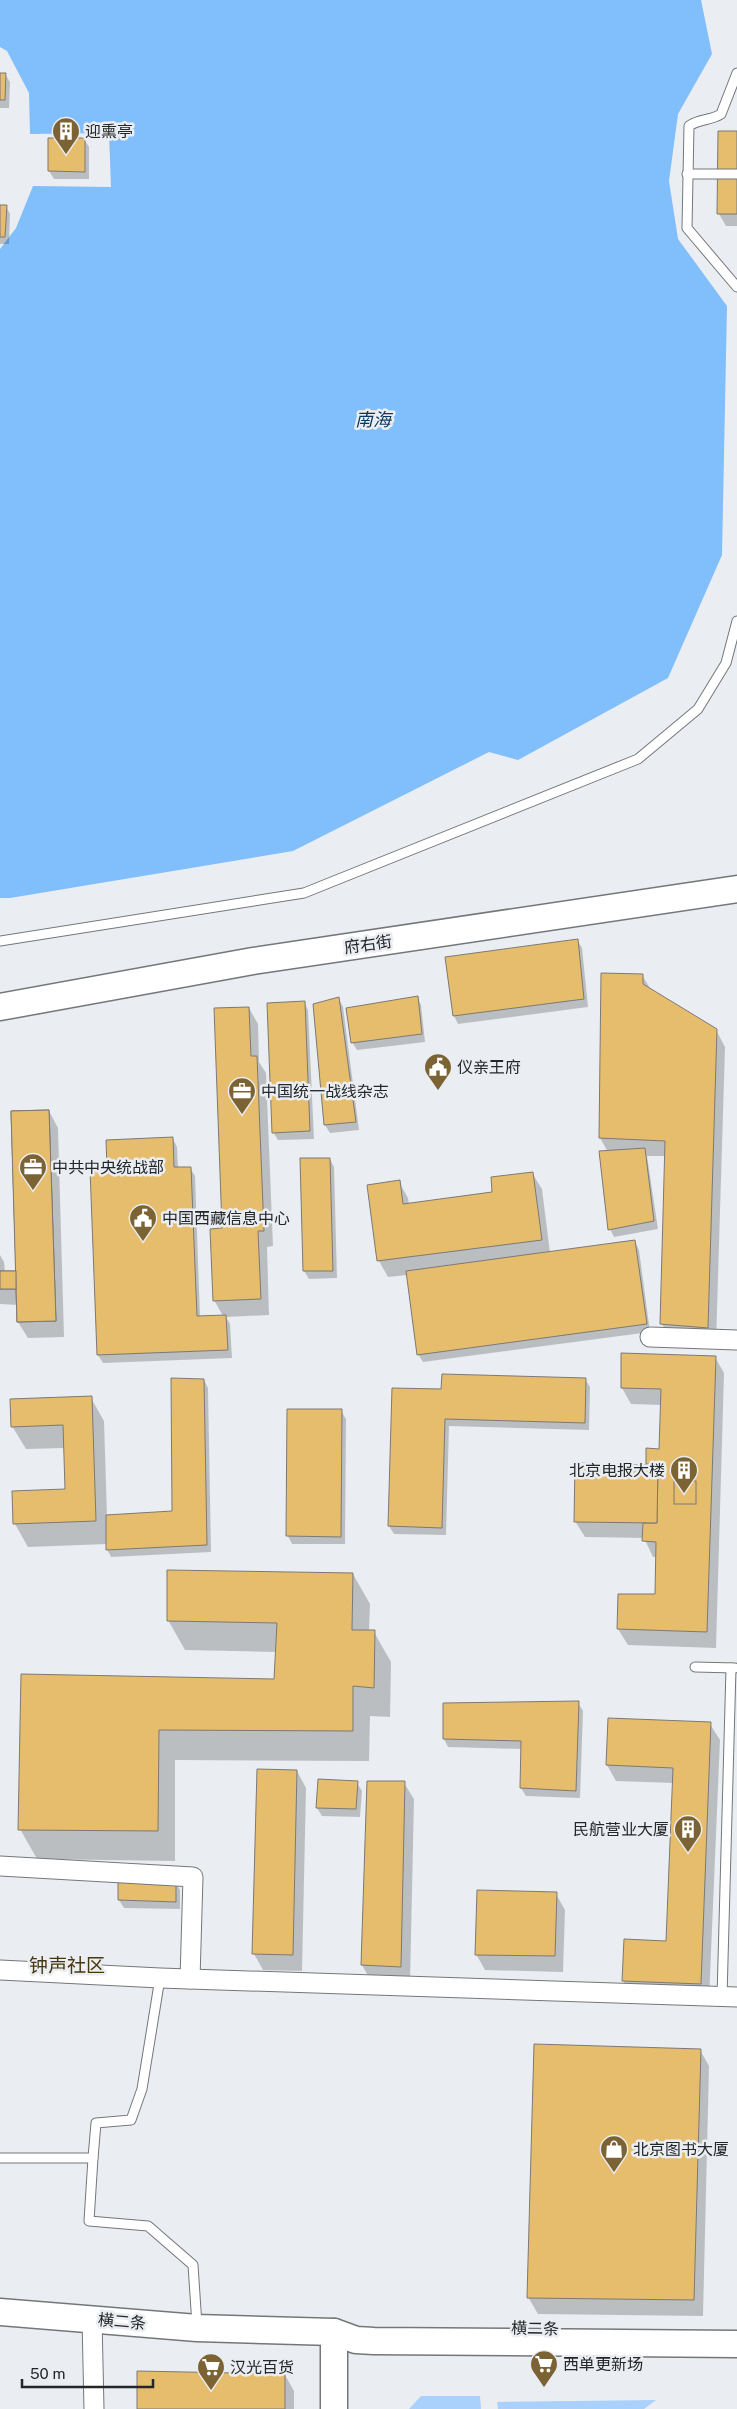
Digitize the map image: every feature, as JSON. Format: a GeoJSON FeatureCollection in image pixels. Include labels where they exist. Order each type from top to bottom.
{"type":"FeatureCollection","features":[{"type":"Feature","properties":{"kind":"street","name":"府右街"},"geometry":{"type":"LineString","coordinates":[[0,1007],[253,961],[737,889]]}},
{"type":"Feature","properties":{"kind":"street"},"geometry":{"type":"LineString","coordinates":[[650,1337],[737,1340]]}},
{"type":"Feature","properties":{"kind":"street"},"geometry":{"type":"LineString","coordinates":[[0,1866],[193,1877],[190,1979]]}},
{"type":"Feature","properties":{"kind":"street"},"geometry":{"type":"LineString","coordinates":[[0,1970],[160,1978],[729,1997]]}},
{"type":"Feature","properties":{"kind":"street","name":"横二条"},"geometry":{"type":"LineString","coordinates":[[0,2312],[197,2328],[334,2332],[356,2340],[737,2344]]}},
{"type":"Feature","properties":{"kind":"street"},"geometry":{"type":"LineString","coordinates":[[92,2319],[94,2409]]}},
{"type":"Feature","properties":{"kind":"street","name":"横二条"},"geometry":{"type":"LineString","coordinates":[[334,2332],[357,2324],[737,2332]]}},
{"type":"Feature","properties":{"kind":"street"},"geometry":{"type":"LineString","coordinates":[[334,2332],[334,2409]]}},
{"type":"Feature","properties":{"kind":"lane"},"geometry":{"type":"LineString","coordinates":[[737,73],[722,114],[716,118],[697,120],[689,126],[687,174],[687,228],[737,287]]}},
{"type":"Feature","properties":{"kind":"lane"},"geometry":{"type":"LineString","coordinates":[[687,174],[737,174]]}},
{"type":"Feature","properties":{"kind":"lane"},"geometry":{"type":"LineString","coordinates":[[0,941],[304,893],[638,759],[698,709],[726,663],[737,621]]}},
{"type":"Feature","properties":{"kind":"lane"},"geometry":{"type":"LineString","coordinates":[[695,1668],[734,1668],[729,1997]]}},
{"type":"Feature","properties":{"kind":"lane"},"geometry":{"type":"LineString","coordinates":[[160,1978],[142,2089],[131,2120],[96,2123],[89,2221],[148,2226],[193,2265],[197,2328]]}},
{"type":"Feature","properties":{"kind":"lane"},"geometry":{"type":"LineString","coordinates":[[0,2158],[93,2158]]}},
{"type":"Feature","properties":{"kind":"shaded area"},"geometry":{"type":"Polygon","coordinates":[[[421,2396],[480,2396],[481,2409],[409,2409],[421,2396]]]}},
{"type":"Feature","properties":{"kind":"shaded area"},"geometry":{"type":"Polygon","coordinates":[[[656,2400],[644,2409],[498,2409],[497,2402],[656,2400]]]}},
{"type":"Feature","properties":{"kind":"water","name":"南海"},"geometry":{"type":"Polygon","coordinates":[[[0,0],[701,0],[712,54],[678,114],[669,181],[678,239],[727,306],[722,555],[668,678],[518,760],[489,752],[293,851],[10,898],[0,898],[0,249],[16,228],[33,186],[111,187],[109,133],[30,134],[29,93],[7,51],[0,47],[0,0]]]}},
{"type":"Feature","properties":{"kind":"building"},"geometry":{"type":"Polygon","coordinates":[[[0,73],[6,73],[5,100],[0,100],[0,73]]]}},
{"type":"Feature","properties":{"kind":"building"},"geometry":{"type":"Polygon","coordinates":[[[718,131],[737,131],[737,214],[717,214],[718,131]]]}},
{"type":"Feature","properties":{"kind":"building","name":"迎熏亭"},"geometry":{"type":"Polygon","coordinates":[[[48,138],[85,138],[85,172],[48,171],[48,138]]]}},
{"type":"Feature","properties":{"kind":"building"},"geometry":{"type":"Polygon","coordinates":[[[0,205],[7,205],[5,237],[0,237],[0,205]]]}},
{"type":"Feature","properties":{"kind":"building"},"geometry":{"type":"Polygon","coordinates":[[[578,939],[584,999],[453,1016],[445,957],[578,939]]]}},
{"type":"Feature","properties":{"kind":"building"},"geometry":{"type":"Polygon","coordinates":[[[601,973],[643,974],[643,984],[717,1029],[708,1328],[660,1324],[665,1141],[599,1138],[601,973]]]}},
{"type":"Feature","properties":{"kind":"building"},"geometry":{"type":"Polygon","coordinates":[[[418,996],[422,1034],[351,1043],[346,1008],[418,996]]]}},
{"type":"Feature","properties":{"kind":"building"},"geometry":{"type":"Polygon","coordinates":[[[339,997],[356,1122],[324,1125],[313,1004],[339,997]]]}},
{"type":"Feature","properties":{"kind":"building"},"geometry":{"type":"Polygon","coordinates":[[[305,1001],[310,1131],[272,1133],[267,1003],[305,1001]]]}},
{"type":"Feature","properties":{"kind":"building"},"geometry":{"type":"Polygon","coordinates":[[[249,1007],[251,1056],[257,1056],[264,1231],[258,1231],[261,1299],[213,1301],[210,1229],[222,1228],[214,1008],[249,1007]]]}},
{"type":"Feature","properties":{"kind":"building","name":"中共中央统战部"},"geometry":{"type":"Polygon","coordinates":[[[49,1110],[56,1321],[17,1322],[16,1289],[0,1289],[0,1271],[16,1271],[11,1111],[49,1110]]]}},
{"type":"Feature","properties":{"kind":"building","name":"中共中央统战部"},"geometry":{"type":"Polygon","coordinates":[[[49,1110],[56,1321],[17,1322],[11,1111],[49,1110]]]}},
{"type":"Feature","properties":{"kind":"building","name":"中国西藏信息中心"},"geometry":{"type":"Polygon","coordinates":[[[173,1137],[174,1167],[191,1167],[197,1316],[226,1315],[228,1350],[97,1355],[90,1169],[107,1168],[106,1140],[173,1137]]]}},
{"type":"Feature","properties":{"kind":"building"},"geometry":{"type":"Polygon","coordinates":[[[645,1148],[654,1221],[608,1230],[599,1151],[645,1148]]]}},
{"type":"Feature","properties":{"kind":"building"},"geometry":{"type":"Polygon","coordinates":[[[300,1158],[330,1158],[333,1271],[303,1271],[300,1158]]]}},
{"type":"Feature","properties":{"kind":"building"},"geometry":{"type":"Polygon","coordinates":[[[533,1172],[542,1240],[377,1261],[367,1185],[400,1180],[403,1204],[492,1192],[491,1177],[533,1172]]]}},
{"type":"Feature","properties":{"kind":"building"},"geometry":{"type":"Polygon","coordinates":[[[635,1240],[647,1324],[417,1355],[406,1271],[635,1240]]]}},
{"type":"Feature","properties":{"kind":"building"},"geometry":{"type":"Polygon","coordinates":[[[0,1271],[16,1271],[16,1289],[0,1289],[0,1271]]]}},
{"type":"Feature","properties":{"kind":"building","name":"北京电报大楼"},"geometry":{"type":"Polygon","coordinates":[[[621,1353],[716,1356],[707,1632],[617,1629],[618,1594],[655,1594],[656,1542],[642,1541],[643,1523],[657,1523],[658,1465],[646,1464],[646,1448],[659,1449],[661,1389],[621,1388],[621,1353]]]}},
{"type":"Feature","properties":{"kind":"building"},"geometry":{"type":"Polygon","coordinates":[[[442,1374],[586,1378],[585,1423],[445,1419],[442,1528],[388,1526],[392,1388],[441,1389],[442,1374]]]}},
{"type":"Feature","properties":{"kind":"building"},"geometry":{"type":"Polygon","coordinates":[[[171,1378],[204,1379],[207,1545],[106,1550],[106,1515],[172,1511],[171,1378]]]}},
{"type":"Feature","properties":{"kind":"building"},"geometry":{"type":"Polygon","coordinates":[[[92,1396],[96,1521],[13,1524],[12,1491],[65,1489],[63,1425],[11,1427],[10,1399],[92,1396]]]}},
{"type":"Feature","properties":{"kind":"building"},"geometry":{"type":"Polygon","coordinates":[[[287,1409],[342,1409],[341,1537],[286,1536],[287,1409]]]}},
{"type":"Feature","properties":{"kind":"building"},"geometry":{"type":"Polygon","coordinates":[[[575,1463],[658,1465],[657,1523],[574,1522],[575,1463]]]}},
{"type":"Feature","properties":{"kind":"building"},"geometry":{"type":"Polygon","coordinates":[[[674,1481],[696,1481],[696,1504],[674,1504],[674,1481]]]}},
{"type":"Feature","properties":{"kind":"building"},"geometry":{"type":"Polygon","coordinates":[[[167,1570],[353,1573],[352,1630],[375,1630],[374,1688],[353,1686],[353,1731],[159,1730],[158,1831],[18,1830],[21,1674],[274,1679],[277,1623],[167,1621],[167,1570]]]}},
{"type":"Feature","properties":{"kind":"building"},"geometry":{"type":"Polygon","coordinates":[[[579,1701],[576,1791],[520,1788],[521,1741],[443,1739],[443,1703],[579,1701]]]}},
{"type":"Feature","properties":{"kind":"building","name":"民航营业大厦"},"geometry":{"type":"Polygon","coordinates":[[[608,1718],[711,1722],[701,1984],[622,1981],[624,1939],[666,1941],[673,1768],[606,1765],[608,1718]]]}},
{"type":"Feature","properties":{"kind":"building"},"geometry":{"type":"Polygon","coordinates":[[[257,1769],[297,1770],[293,1955],[252,1954],[257,1769]]]}},
{"type":"Feature","properties":{"kind":"building"},"geometry":{"type":"Polygon","coordinates":[[[318,1779],[358,1781],[356,1809],[316,1808],[318,1779]]]}},
{"type":"Feature","properties":{"kind":"building"},"geometry":{"type":"Polygon","coordinates":[[[367,1781],[405,1781],[401,1967],[361,1965],[367,1781]]]}},
{"type":"Feature","properties":{"kind":"building"},"geometry":{"type":"Polygon","coordinates":[[[118,1879],[176,1881],[176,1902],[118,1900],[118,1879]]]}},
{"type":"Feature","properties":{"kind":"building"},"geometry":{"type":"Polygon","coordinates":[[[477,1890],[557,1892],[555,1956],[475,1955],[477,1890]]]}},
{"type":"Feature","properties":{"kind":"building","name":"北京图书大厦"},"geometry":{"type":"Polygon","coordinates":[[[534,2044],[701,2049],[694,2300],[527,2298],[534,2044]]]}},
{"type":"Feature","properties":{"kind":"building","name":"汉光百货"},"geometry":{"type":"Polygon","coordinates":[[[137,2371],[285,2374],[285,2409],[137,2409],[137,2371]]]}},
{"type":"Feature","properties":{"kind":"place","name":"迎熏亭"},"geometry":{"type":"Point","coordinates":[66,155]}},
{"type":"Feature","properties":{"kind":"place","name":"仪亲王府"},"geometry":{"type":"Point","coordinates":[438,1091]}},
{"type":"Feature","properties":{"kind":"place","name":"中国统一战线杂志"},"geometry":{"type":"Point","coordinates":[242,1115]}},
{"type":"Feature","properties":{"kind":"place","name":"中共中央统战部"},"geometry":{"type":"Point","coordinates":[33,1191]}},
{"type":"Feature","properties":{"kind":"place","name":"中国西藏信息中心"},"geometry":{"type":"Point","coordinates":[143,1242]}},
{"type":"Feature","properties":{"kind":"place","name":"北京电报大楼"},"geometry":{"type":"Point","coordinates":[684,1494]}},
{"type":"Feature","properties":{"kind":"place","name":"民航营业大厦"},"geometry":{"type":"Point","coordinates":[688,1853]}},
{"type":"Feature","properties":{"kind":"place","name":"北京图书大厦"},"geometry":{"type":"Point","coordinates":[614,2173]}},
{"type":"Feature","properties":{"kind":"place","name":"西单更新场"},"geometry":{"type":"Point","coordinates":[544,2388]}},
{"type":"Feature","properties":{"kind":"place","name":"汉光百货"},"geometry":{"type":"Point","coordinates":[211,2391]}},
{"type":"Feature","properties":{"kind":"district","name":"钟声社区"},"geometry":{"type":"Point","coordinates":[67,1965]}}]}
